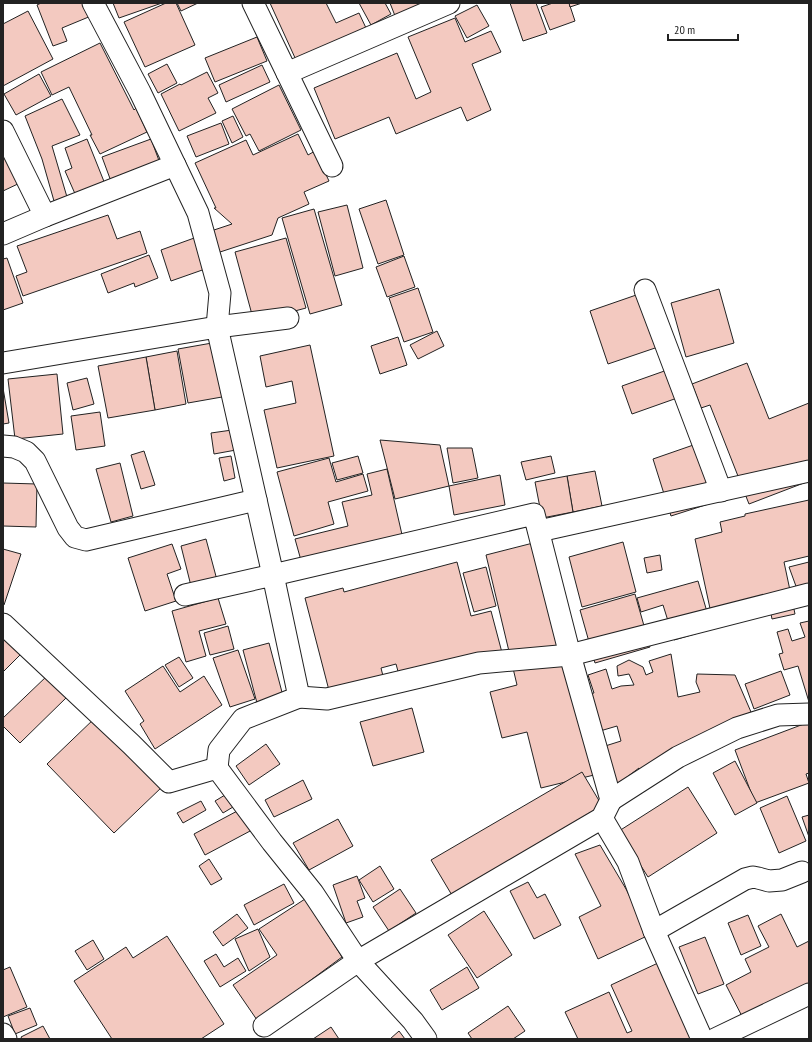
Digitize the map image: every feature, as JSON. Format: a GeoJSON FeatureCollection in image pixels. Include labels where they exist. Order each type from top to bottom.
{"type":"FeatureCollection","features":[{"type":"Feature","properties":{"kind":"street"},"geometry":{"type":"LineString","coordinates":[[93,3],[140,92],[198,213],[220,293],[217,327],[299,697]]}},
{"type":"Feature","properties":{"kind":"street"},"geometry":{"type":"LineString","coordinates":[[252,3],[332,166]]}},
{"type":"Feature","properties":{"kind":"street"},"geometry":{"type":"LineString","coordinates":[[287,72],[449,3]]}},
{"type":"Feature","properties":{"kind":"street"},"geometry":{"type":"LineString","coordinates":[[3,131],[45,216]]}},
{"type":"Feature","properties":{"kind":"street"},"geometry":{"type":"LineString","coordinates":[[3,234],[175,165]]}},
{"type":"Feature","properties":{"kind":"street"},"geometry":{"type":"LineString","coordinates":[[645,290],[721,491]]}},
{"type":"Feature","properties":{"kind":"street"},"geometry":{"type":"LineString","coordinates":[[3,363],[217,327],[288,318]]}},
{"type":"Feature","properties":{"kind":"street"},"geometry":{"type":"LineString","coordinates":[[3,446],[14,447],[26,452],[35,461],[68,528],[75,537],[86,540],[256,500]]}},
{"type":"Feature","properties":{"kind":"street"},"geometry":{"type":"LineString","coordinates":[[539,531],[809,471]]}},
{"type":"Feature","properties":{"kind":"street"},"geometry":{"type":"LineString","coordinates":[[185,595],[534,514],[570,655],[606,809],[654,931],[702,1039]]}},
{"type":"Feature","properties":{"kind":"street"},"geometry":{"type":"LineString","coordinates":[[426,1039],[413,1021],[358,961],[313,893],[272,842],[217,768],[219,750],[243,719],[299,697],[327,699],[479,662],[570,655],[809,594]]}},
{"type":"Feature","properties":{"kind":"street"},"geometry":{"type":"LineString","coordinates":[[3,624],[132,744],[168,782],[217,768]]}},
{"type":"Feature","properties":{"kind":"street"},"geometry":{"type":"LineString","coordinates":[[264,1026],[358,961],[606,809],[678,757],[736,728],[778,715],[809,714]]}},
{"type":"Feature","properties":{"kind":"street"},"geometry":{"type":"LineString","coordinates":[[654,931],[745,879],[753,877],[769,881],[782,880],[802,872]]}},
{"type":"Feature","properties":{"kind":"street"},"geometry":{"type":"LineString","coordinates":[[716,1039],[809,994]]}},
{"type":"Feature","properties":{"kind":"street"},"geometry":{"type":"LineString","coordinates":[[3,1034],[6,1039]]}},
{"type":"Feature","properties":{"kind":"building"},"geometry":{"type":"Polygon","coordinates":[[[41,3],[86,3],[91,16],[62,28],[67,41],[53,46],[37,5],[41,3]]]}},
{"type":"Feature","properties":{"kind":"building"},"geometry":{"type":"Polygon","coordinates":[[[113,3],[162,3],[119,18],[113,3]]]}},
{"type":"Feature","properties":{"kind":"building"},"geometry":{"type":"Polygon","coordinates":[[[166,3],[176,3],[195,45],[145,67],[124,22],[166,3]]]}},
{"type":"Feature","properties":{"kind":"building"},"geometry":{"type":"Polygon","coordinates":[[[177,3],[198,3],[181,11],[177,3]]]}},
{"type":"Feature","properties":{"kind":"building"},"geometry":{"type":"Polygon","coordinates":[[[270,3],[326,3],[336,23],[359,13],[366,28],[296,60],[270,3]]]}},
{"type":"Feature","properties":{"kind":"building"},"geometry":{"type":"Polygon","coordinates":[[[359,3],[385,3],[391,14],[371,25],[359,3]]]}},
{"type":"Feature","properties":{"kind":"building"},"geometry":{"type":"Polygon","coordinates":[[[390,3],[442,3],[397,21],[390,3]]]}},
{"type":"Feature","properties":{"kind":"building"},"geometry":{"type":"Polygon","coordinates":[[[510,3],[536,3],[547,33],[523,41],[510,3]]]}},
{"type":"Feature","properties":{"kind":"building"},"geometry":{"type":"Polygon","coordinates":[[[553,3],[569,3],[575,21],[550,30],[541,7],[553,3]]]}},
{"type":"Feature","properties":{"kind":"building"},"geometry":{"type":"Polygon","coordinates":[[[569,3],[582,3],[570,7],[569,3]]]}},
{"type":"Feature","properties":{"kind":"building"},"geometry":{"type":"Polygon","coordinates":[[[477,5],[489,26],[467,38],[455,16],[477,5]]]}},
{"type":"Feature","properties":{"kind":"building"},"geometry":{"type":"Polygon","coordinates":[[[28,11],[53,59],[3,86],[3,24],[28,11]]]}},
{"type":"Feature","properties":{"kind":"building"},"geometry":{"type":"Polygon","coordinates":[[[455,18],[465,42],[491,31],[501,52],[472,64],[491,110],[467,121],[461,107],[396,134],[389,117],[335,139],[314,88],[397,53],[416,99],[431,92],[408,37],[455,18]]]}},
{"type":"Feature","properties":{"kind":"building"},"geometry":{"type":"Polygon","coordinates":[[[257,37],[267,61],[215,82],[205,58],[257,37]]]}},
{"type":"Feature","properties":{"kind":"building"},"geometry":{"type":"Polygon","coordinates":[[[100,43],[134,110],[136,108],[147,132],[100,154],[69,87],[52,95],[41,72],[100,43]]]}},
{"type":"Feature","properties":{"kind":"building"},"geometry":{"type":"Polygon","coordinates":[[[167,64],[177,83],[158,93],[148,74],[167,64]]]}},
{"type":"Feature","properties":{"kind":"building"},"geometry":{"type":"Polygon","coordinates":[[[262,65],[270,82],[226,102],[219,85],[262,65]]]}},
{"type":"Feature","properties":{"kind":"building"},"geometry":{"type":"Polygon","coordinates":[[[207,72],[218,93],[208,98],[216,113],[179,131],[161,94],[207,72]]]}},
{"type":"Feature","properties":{"kind":"building"},"geometry":{"type":"Polygon","coordinates":[[[39,74],[51,96],[16,115],[4,94],[39,74]]]}},
{"type":"Feature","properties":{"kind":"building"},"geometry":{"type":"Polygon","coordinates":[[[279,85],[301,130],[259,151],[250,134],[246,136],[232,109],[279,85]]]}},
{"type":"Feature","properties":{"kind":"building"},"geometry":{"type":"Polygon","coordinates":[[[62,99],[80,135],[52,146],[67,197],[54,201],[42,159],[25,116],[62,99]]]}},
{"type":"Feature","properties":{"kind":"building"},"geometry":{"type":"Polygon","coordinates":[[[233,116],[243,137],[232,143],[222,121],[233,116]]]}},
{"type":"Feature","properties":{"kind":"building"},"geometry":{"type":"Polygon","coordinates":[[[221,123],[229,144],[196,157],[187,136],[221,123]]]}},
{"type":"Feature","properties":{"kind":"building"},"geometry":{"type":"Polygon","coordinates":[[[298,134],[308,155],[315,151],[329,181],[304,192],[309,204],[278,218],[272,235],[217,253],[208,232],[232,224],[214,208],[216,208],[195,163],[246,140],[253,155],[298,134]]]}},
{"type":"Feature","properties":{"kind":"building"},"geometry":{"type":"Polygon","coordinates":[[[87,139],[105,184],[76,196],[65,171],[72,168],[65,148],[87,139]]]}},
{"type":"Feature","properties":{"kind":"building"},"geometry":{"type":"Polygon","coordinates":[[[151,139],[161,166],[112,184],[102,157],[151,139]]]}},
{"type":"Feature","properties":{"kind":"building"},"geometry":{"type":"Polygon","coordinates":[[[3,144],[22,182],[3,191],[3,144]]]}},
{"type":"Feature","properties":{"kind":"building"},"geometry":{"type":"Polygon","coordinates":[[[386,200],[404,255],[378,264],[359,209],[386,200]]]}},
{"type":"Feature","properties":{"kind":"building"},"geometry":{"type":"Polygon","coordinates":[[[347,205],[363,268],[335,276],[318,212],[347,205]]]}},
{"type":"Feature","properties":{"kind":"building"},"geometry":{"type":"Polygon","coordinates":[[[314,209],[342,305],[310,314],[282,218],[314,209]]]}},
{"type":"Feature","properties":{"kind":"building"},"geometry":{"type":"Polygon","coordinates":[[[108,215],[117,239],[140,231],[147,253],[23,296],[16,276],[27,272],[17,246],[108,215]]]}},
{"type":"Feature","properties":{"kind":"building"},"geometry":{"type":"Polygon","coordinates":[[[197,237],[208,268],[171,281],[161,250],[197,237]]]}},
{"type":"Feature","properties":{"kind":"building"},"geometry":{"type":"Polygon","coordinates":[[[286,238],[306,308],[254,322],[235,252],[286,238]]]}},
{"type":"Feature","properties":{"kind":"building"},"geometry":{"type":"Polygon","coordinates":[[[149,255],[158,278],[135,287],[134,283],[108,293],[101,274],[149,255]]]}},
{"type":"Feature","properties":{"kind":"building"},"geometry":{"type":"Polygon","coordinates":[[[404,256],[415,287],[387,297],[376,267],[404,256]]]}},
{"type":"Feature","properties":{"kind":"building"},"geometry":{"type":"Polygon","coordinates":[[[7,258],[23,303],[3,310],[3,259],[7,258]]]}},
{"type":"Feature","properties":{"kind":"building"},"geometry":{"type":"Polygon","coordinates":[[[418,288],[433,332],[404,342],[389,298],[418,288]]]}},
{"type":"Feature","properties":{"kind":"building"},"geometry":{"type":"Polygon","coordinates":[[[719,289],[734,343],[686,357],[671,303],[719,289]]]}},
{"type":"Feature","properties":{"kind":"building"},"geometry":{"type":"Polygon","coordinates":[[[642,293],[661,346],[608,364],[590,311],[642,293]]]}},
{"type":"Feature","properties":{"kind":"building"},"geometry":{"type":"Polygon","coordinates":[[[437,331],[444,346],[418,359],[410,345],[437,331]]]}},
{"type":"Feature","properties":{"kind":"building"},"geometry":{"type":"Polygon","coordinates":[[[398,337],[407,365],[380,374],[371,346],[398,337]]]}},
{"type":"Feature","properties":{"kind":"building"},"geometry":{"type":"Polygon","coordinates":[[[212,343],[222,397],[188,403],[178,349],[212,343]]]}},
{"type":"Feature","properties":{"kind":"building"},"geometry":{"type":"Polygon","coordinates":[[[310,345],[334,456],[277,468],[264,410],[296,403],[292,381],[266,387],[260,356],[310,345]]]}},
{"type":"Feature","properties":{"kind":"building"},"geometry":{"type":"Polygon","coordinates":[[[177,351],[186,404],[155,410],[146,357],[177,351]]]}},
{"type":"Feature","properties":{"kind":"building"},"geometry":{"type":"Polygon","coordinates":[[[146,357],[155,410],[108,418],[98,366],[146,357]]]}},
{"type":"Feature","properties":{"kind":"building"},"geometry":{"type":"Polygon","coordinates":[[[747,363],[769,419],[809,403],[809,481],[749,504],[710,405],[701,408],[692,384],[747,363]]]}},
{"type":"Feature","properties":{"kind":"building"},"geometry":{"type":"Polygon","coordinates":[[[670,369],[680,397],[632,414],[622,386],[670,369]]]}},
{"type":"Feature","properties":{"kind":"building"},"geometry":{"type":"Polygon","coordinates":[[[57,374],[63,434],[15,439],[8,379],[57,374]]]}},
{"type":"Feature","properties":{"kind":"building"},"geometry":{"type":"Polygon","coordinates":[[[87,378],[94,404],[73,410],[67,383],[87,378]]]}},
{"type":"Feature","properties":{"kind":"building"},"geometry":{"type":"Polygon","coordinates":[[[3,388],[9,423],[3,424],[3,388]]]}},
{"type":"Feature","properties":{"kind":"building"},"geometry":{"type":"Polygon","coordinates":[[[100,412],[105,446],[76,450],[71,416],[100,412]]]}},
{"type":"Feature","properties":{"kind":"building"},"geometry":{"type":"Polygon","coordinates":[[[232,430],[236,450],[214,454],[211,433],[232,430]]]}},
{"type":"Feature","properties":{"kind":"building"},"geometry":{"type":"Polygon","coordinates":[[[380,440],[440,445],[449,486],[395,499],[380,440]]]}},
{"type":"Feature","properties":{"kind":"building"},"geometry":{"type":"Polygon","coordinates":[[[702,442],[721,500],[671,516],[653,459],[702,442]]]}},
{"type":"Feature","properties":{"kind":"building"},"geometry":{"type":"Polygon","coordinates":[[[447,448],[472,448],[478,478],[453,483],[447,448]]]}},
{"type":"Feature","properties":{"kind":"building"},"geometry":{"type":"Polygon","coordinates":[[[144,451],[155,485],[141,489],[131,455],[144,451]]]}},
{"type":"Feature","properties":{"kind":"building"},"geometry":{"type":"Polygon","coordinates":[[[231,456],[235,478],[224,481],[219,458],[231,456]]]}},
{"type":"Feature","properties":{"kind":"building"},"geometry":{"type":"Polygon","coordinates":[[[358,456],[363,473],[337,480],[332,463],[358,456]]]}},
{"type":"Feature","properties":{"kind":"building"},"geometry":{"type":"Polygon","coordinates":[[[551,456],[555,473],[526,480],[521,462],[551,456]]]}},
{"type":"Feature","properties":{"kind":"building"},"geometry":{"type":"Polygon","coordinates":[[[329,458],[336,482],[363,474],[368,491],[328,502],[334,524],[294,536],[277,472],[329,458]]]}},
{"type":"Feature","properties":{"kind":"building"},"geometry":{"type":"Polygon","coordinates":[[[120,463],[133,516],[111,522],[96,469],[120,463]]]}},
{"type":"Feature","properties":{"kind":"building"},"geometry":{"type":"Polygon","coordinates":[[[387,469],[403,539],[302,564],[295,539],[348,526],[342,502],[372,495],[367,474],[387,469]]]}},
{"type":"Feature","properties":{"kind":"building"},"geometry":{"type":"Polygon","coordinates":[[[595,471],[602,506],[573,512],[567,476],[595,471]]]}},
{"type":"Feature","properties":{"kind":"building"},"geometry":{"type":"Polygon","coordinates":[[[500,475],[505,505],[454,515],[449,486],[500,475]]]}},
{"type":"Feature","properties":{"kind":"building"},"geometry":{"type":"Polygon","coordinates":[[[567,476],[573,512],[542,518],[535,482],[567,476]]]}},
{"type":"Feature","properties":{"kind":"building"},"geometry":{"type":"Polygon","coordinates":[[[3,483],[37,484],[36,527],[3,526],[3,483]]]}},
{"type":"Feature","properties":{"kind":"building"},"geometry":{"type":"Polygon","coordinates":[[[809,500],[809,556],[784,562],[795,614],[772,619],[771,614],[714,627],[695,539],[722,532],[720,522],[745,516],[745,514],[809,500]]]}},
{"type":"Feature","properties":{"kind":"building"},"geometry":{"type":"Polygon","coordinates":[[[206,539],[221,595],[195,602],[181,546],[206,539]]]}},
{"type":"Feature","properties":{"kind":"building"},"geometry":{"type":"Polygon","coordinates":[[[537,542],[594,775],[541,788],[527,732],[502,738],[490,692],[517,685],[486,555],[537,542]]]}},
{"type":"Feature","properties":{"kind":"building"},"geometry":{"type":"Polygon","coordinates":[[[623,542],[636,592],[582,607],[569,557],[623,542]]]}},
{"type":"Feature","properties":{"kind":"building"},"geometry":{"type":"Polygon","coordinates":[[[172,544],[181,569],[167,574],[176,601],[145,611],[128,558],[172,544]]]}},
{"type":"Feature","properties":{"kind":"building"},"geometry":{"type":"Polygon","coordinates":[[[3,549],[21,554],[4,605],[3,604],[3,549]]]}},
{"type":"Feature","properties":{"kind":"building"},"geometry":{"type":"Polygon","coordinates":[[[660,555],[662,570],[647,573],[644,558],[660,555]]]}},
{"type":"Feature","properties":{"kind":"building"},"geometry":{"type":"Polygon","coordinates":[[[457,562],[471,616],[491,611],[505,664],[402,686],[396,664],[381,668],[386,688],[332,702],[305,598],[343,588],[344,592],[457,562]]]}},
{"type":"Feature","properties":{"kind":"building"},"geometry":{"type":"Polygon","coordinates":[[[809,562],[809,586],[797,589],[789,567],[809,562]]]}},
{"type":"Feature","properties":{"kind":"building"},"geometry":{"type":"Polygon","coordinates":[[[486,567],[496,606],[474,612],[463,573],[486,567]]]}},
{"type":"Feature","properties":{"kind":"building"},"geometry":{"type":"Polygon","coordinates":[[[698,581],[712,629],[674,640],[663,605],[641,612],[637,598],[698,581]]]}},
{"type":"Feature","properties":{"kind":"building"},"geometry":{"type":"Polygon","coordinates":[[[635,594],[650,647],[595,663],[580,610],[635,594]]]}},
{"type":"Feature","properties":{"kind":"building"},"geometry":{"type":"Polygon","coordinates":[[[218,598],[226,624],[199,631],[206,656],[186,662],[172,611],[218,598]]]}},
{"type":"Feature","properties":{"kind":"building"},"geometry":{"type":"Polygon","coordinates":[[[809,621],[809,702],[798,666],[784,670],[779,654],[783,653],[777,632],[788,629],[792,641],[805,637],[800,623],[809,621]]]}},
{"type":"Feature","properties":{"kind":"building"},"geometry":{"type":"Polygon","coordinates":[[[228,626],[234,649],[210,655],[204,633],[228,626]]]}},
{"type":"Feature","properties":{"kind":"building"},"geometry":{"type":"Polygon","coordinates":[[[3,634],[22,653],[3,672],[3,634]]]}},
{"type":"Feature","properties":{"kind":"building"},"geometry":{"type":"Polygon","coordinates":[[[269,643],[283,696],[257,703],[243,650],[269,643]]]}},
{"type":"Feature","properties":{"kind":"building"},"geometry":{"type":"Polygon","coordinates":[[[238,650],[255,699],[230,707],[213,658],[238,650]]]}},
{"type":"Feature","properties":{"kind":"building"},"geometry":{"type":"Polygon","coordinates":[[[671,654],[678,697],[700,692],[696,682],[697,674],[735,675],[751,712],[639,774],[639,768],[615,786],[602,747],[621,741],[617,726],[600,731],[588,694],[594,693],[588,675],[606,669],[612,689],[621,686],[634,685],[629,674],[618,676],[617,666],[629,660],[643,667],[646,675],[653,672],[649,661],[671,654]]]}},
{"type":"Feature","properties":{"kind":"building"},"geometry":{"type":"Polygon","coordinates":[[[179,657],[193,678],[179,687],[165,665],[179,657]]]}},
{"type":"Feature","properties":{"kind":"building"},"geometry":{"type":"Polygon","coordinates":[[[163,666],[180,692],[204,676],[222,705],[155,749],[140,724],[144,721],[125,691],[163,666]]]}},
{"type":"Feature","properties":{"kind":"building"},"geometry":{"type":"Polygon","coordinates":[[[781,671],[790,695],[754,709],[745,684],[781,671]]]}},
{"type":"Feature","properties":{"kind":"building"},"geometry":{"type":"Polygon","coordinates":[[[48,675],[68,696],[20,743],[3,726],[3,718],[48,675]]]}},
{"type":"Feature","properties":{"kind":"building"},"geometry":{"type":"Polygon","coordinates":[[[412,708],[424,752],[373,766],[360,722],[412,708]]]}},
{"type":"Feature","properties":{"kind":"building"},"geometry":{"type":"Polygon","coordinates":[[[96,717],[163,786],[114,833],[47,764],[96,717]]]}},
{"type":"Feature","properties":{"kind":"building"},"geometry":{"type":"Polygon","coordinates":[[[809,722],[809,773],[806,774],[809,783],[755,803],[735,750],[809,722]]]}},
{"type":"Feature","properties":{"kind":"building"},"geometry":{"type":"Polygon","coordinates":[[[266,744],[280,764],[249,785],[236,766],[266,744]]]}},
{"type":"Feature","properties":{"kind":"building"},"geometry":{"type":"Polygon","coordinates":[[[735,761],[757,803],[735,815],[713,773],[735,761]]]}},
{"type":"Feature","properties":{"kind":"building"},"geometry":{"type":"Polygon","coordinates":[[[582,772],[604,809],[456,902],[431,860],[582,772]]]}},
{"type":"Feature","properties":{"kind":"building"},"geometry":{"type":"Polygon","coordinates":[[[303,780],[312,799],[274,817],[265,800],[303,780]]]}},
{"type":"Feature","properties":{"kind":"building"},"geometry":{"type":"Polygon","coordinates":[[[688,787],[717,833],[648,877],[619,831],[688,787]]]}},
{"type":"Feature","properties":{"kind":"building"},"geometry":{"type":"Polygon","coordinates":[[[225,795],[233,807],[223,813],[215,801],[225,795]]]}},
{"type":"Feature","properties":{"kind":"building"},"geometry":{"type":"Polygon","coordinates":[[[787,796],[806,841],[779,853],[760,808],[787,796]]]}},
{"type":"Feature","properties":{"kind":"building"},"geometry":{"type":"Polygon","coordinates":[[[201,801],[206,810],[183,823],[177,813],[201,801]]]}},
{"type":"Feature","properties":{"kind":"building"},"geometry":{"type":"Polygon","coordinates":[[[241,809],[252,830],[205,855],[194,834],[241,809]]]}},
{"type":"Feature","properties":{"kind":"building"},"geometry":{"type":"Polygon","coordinates":[[[809,815],[809,837],[802,817],[809,815]]]}},
{"type":"Feature","properties":{"kind":"building"},"geometry":{"type":"Polygon","coordinates":[[[338,819],[353,846],[309,870],[293,843],[338,819]]]}},
{"type":"Feature","properties":{"kind":"building"},"geometry":{"type":"Polygon","coordinates":[[[600,845],[626,889],[647,936],[598,959],[579,917],[601,906],[575,854],[600,845]]]}},
{"type":"Feature","properties":{"kind":"building"},"geometry":{"type":"Polygon","coordinates":[[[209,859],[222,879],[211,885],[199,866],[209,859]]]}},
{"type":"Feature","properties":{"kind":"building"},"geometry":{"type":"Polygon","coordinates":[[[380,866],[394,889],[373,902],[359,880],[380,866]]]}},
{"type":"Feature","properties":{"kind":"building"},"geometry":{"type":"Polygon","coordinates":[[[357,876],[365,898],[357,901],[363,917],[346,923],[333,885],[357,876]]]}},
{"type":"Feature","properties":{"kind":"building"},"geometry":{"type":"Polygon","coordinates":[[[528,882],[537,898],[545,894],[561,925],[534,939],[510,891],[528,882]]]}},
{"type":"Feature","properties":{"kind":"building"},"geometry":{"type":"Polygon","coordinates":[[[284,884],[294,903],[254,925],[244,905],[284,884]]]}},
{"type":"Feature","properties":{"kind":"building"},"geometry":{"type":"Polygon","coordinates":[[[400,889],[416,913],[389,931],[373,907],[400,889]]]}},
{"type":"Feature","properties":{"kind":"building"},"geometry":{"type":"Polygon","coordinates":[[[305,899],[342,957],[257,1020],[233,985],[277,955],[259,929],[305,899]]]}},
{"type":"Feature","properties":{"kind":"building"},"geometry":{"type":"Polygon","coordinates":[[[484,911],[512,955],[477,978],[448,935],[484,911]]]}},
{"type":"Feature","properties":{"kind":"building"},"geometry":{"type":"Polygon","coordinates":[[[237,914],[248,928],[223,946],[213,932],[237,914]]]}},
{"type":"Feature","properties":{"kind":"building"},"geometry":{"type":"Polygon","coordinates":[[[781,914],[797,947],[809,941],[809,995],[747,1026],[726,985],[751,972],[745,959],[769,947],[758,926],[781,914]]]}},
{"type":"Feature","properties":{"kind":"building"},"geometry":{"type":"Polygon","coordinates":[[[748,915],[761,946],[741,955],[728,923],[748,915]]]}},
{"type":"Feature","properties":{"kind":"building"},"geometry":{"type":"Polygon","coordinates":[[[258,929],[270,957],[249,971],[235,939],[258,929]]]}},
{"type":"Feature","properties":{"kind":"building"},"geometry":{"type":"Polygon","coordinates":[[[167,936],[224,1024],[201,1039],[112,1039],[74,981],[126,947],[133,958],[167,936]]]}},
{"type":"Feature","properties":{"kind":"building"},"geometry":{"type":"Polygon","coordinates":[[[705,937],[724,984],[698,994],[679,947],[705,937]]]}},
{"type":"Feature","properties":{"kind":"building"},"geometry":{"type":"Polygon","coordinates":[[[93,940],[104,959],[87,970],[75,951],[93,940]]]}},
{"type":"Feature","properties":{"kind":"building"},"geometry":{"type":"Polygon","coordinates":[[[216,954],[224,967],[238,958],[246,971],[220,987],[204,961],[216,954]]]}},
{"type":"Feature","properties":{"kind":"building"},"geometry":{"type":"Polygon","coordinates":[[[658,963],[693,1039],[578,1039],[565,1012],[609,992],[627,1033],[632,1031],[611,985],[658,963]]]}},
{"type":"Feature","properties":{"kind":"building"},"geometry":{"type":"Polygon","coordinates":[[[10,967],[27,1007],[3,1017],[3,970],[10,967]]]}},
{"type":"Feature","properties":{"kind":"building"},"geometry":{"type":"Polygon","coordinates":[[[467,967],[479,988],[442,1010],[430,990],[467,967]]]}},
{"type":"Feature","properties":{"kind":"building"},"geometry":{"type":"Polygon","coordinates":[[[508,1006],[525,1031],[513,1039],[472,1039],[468,1033],[508,1006]]]}},
{"type":"Feature","properties":{"kind":"building"},"geometry":{"type":"Polygon","coordinates":[[[30,1008],[37,1025],[15,1034],[8,1016],[30,1008]]]}},
{"type":"Feature","properties":{"kind":"building"},"geometry":{"type":"Polygon","coordinates":[[[43,1026],[50,1039],[22,1039],[21,1037],[43,1026]]]}},
{"type":"Feature","properties":{"kind":"building"},"geometry":{"type":"Polygon","coordinates":[[[331,1027],[339,1039],[313,1039],[331,1027]]]}},
{"type":"Feature","properties":{"kind":"building"},"geometry":{"type":"Polygon","coordinates":[[[399,1031],[405,1039],[390,1039],[399,1031]]]}}]}
